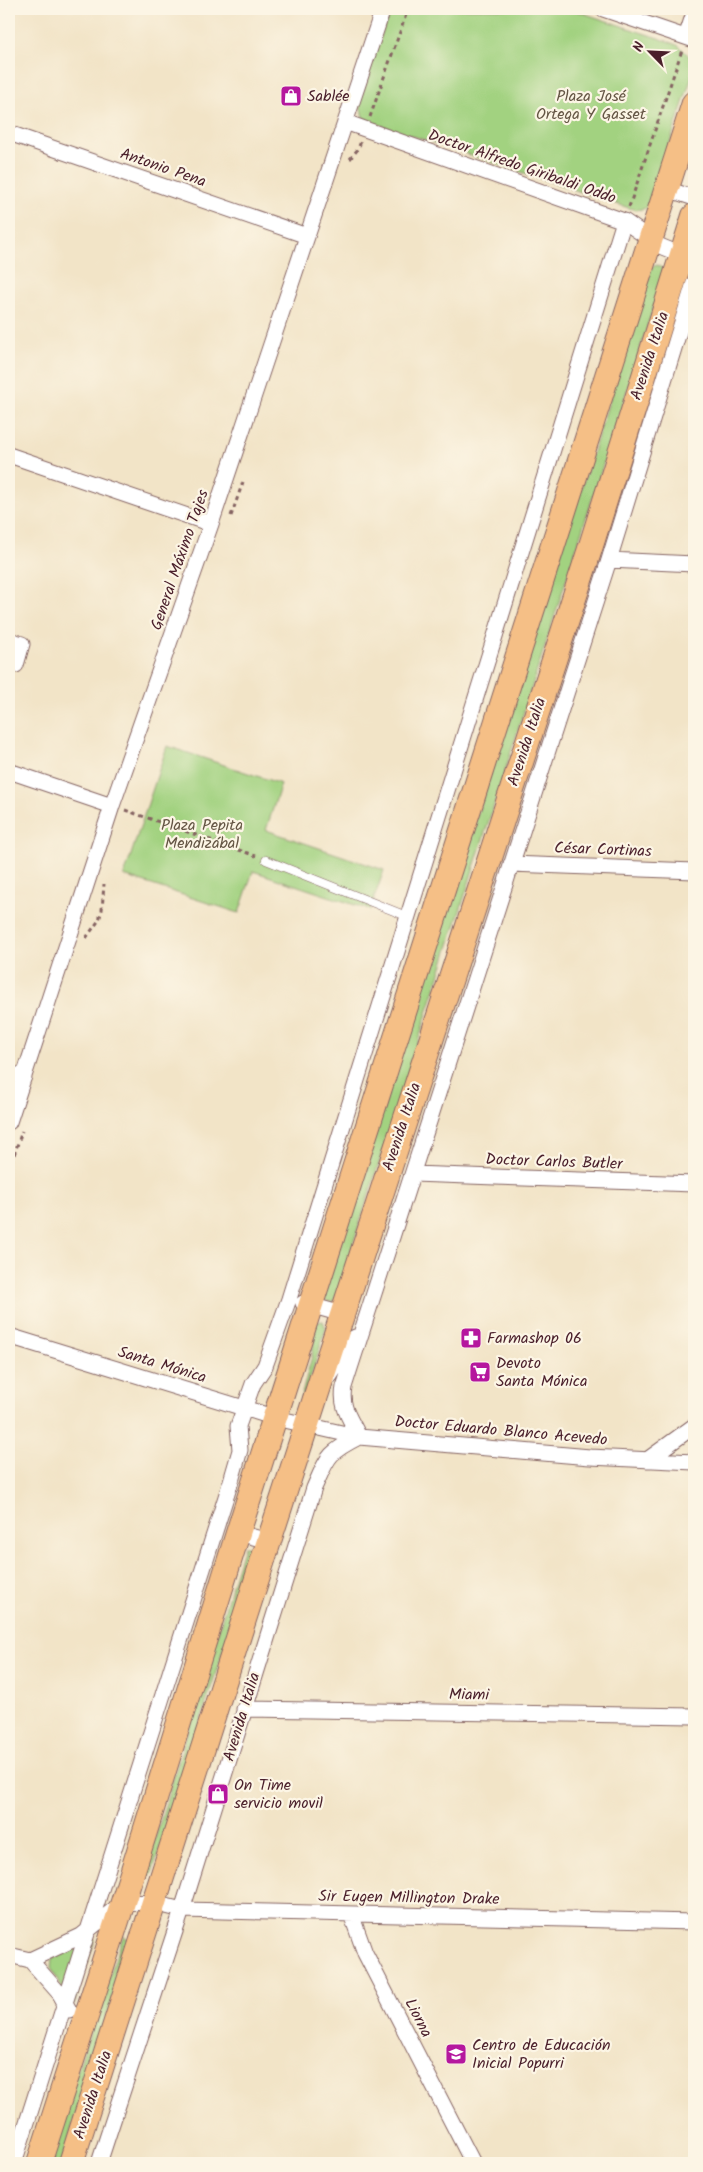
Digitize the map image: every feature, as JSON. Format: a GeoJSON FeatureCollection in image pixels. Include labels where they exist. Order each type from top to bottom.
{"type":"FeatureCollection","features":[{"type":"Feature","properties":{"kind":"main road","name":"Avenida Italia"},"geometry":{"type":"LineString","coordinates":[[39,2163],[276,1418],[300,1302],[327,1217],[432,925],[694,103]]}},
{"type":"Feature","properties":{"kind":"main road","name":"Avenida Italia"},"geometry":{"type":"LineString","coordinates":[[71,2163],[268,1541],[583,571],[688,256],[694,216]]}},
{"type":"Feature","properties":{"kind":"main road"},"geometry":{"type":"LineString","coordinates":[[300,1302],[315,1312],[315,1321],[300,1399],[302,1418],[306,1427]]}},
{"type":"Feature","properties":{"kind":"main road"},"geometry":{"type":"LineString","coordinates":[[268,1541],[282,1442],[282,1431],[276,1418]]}},
{"type":"Feature","properties":{"kind":"street","name":"General Máximo Tajes"},"geometry":{"type":"LineString","coordinates":[[9,1122],[112,806],[211,524],[383,9]]}},
{"type":"Feature","properties":{"kind":"street"},"geometry":{"type":"LineString","coordinates":[[603,9],[690,39],[694,13]]}},
{"type":"Feature","properties":{"kind":"street","name":"Doctor Alfredo Giribaldi Oddo"},"geometry":{"type":"LineString","coordinates":[[345,122],[624,221],[635,227],[650,240],[688,256]]}},
{"type":"Feature","properties":{"kind":"street","name":"Antonio Pena"},"geometry":{"type":"LineString","coordinates":[[9,133],[306,236]]}},
{"type":"Feature","properties":{"kind":"street"},"geometry":{"type":"LineString","coordinates":[[668,189],[694,198]]}},
{"type":"Feature","properties":{"kind":"street","name":"Avenida Italia"},"geometry":{"type":"LineString","coordinates":[[327,1217],[409,917],[624,221]]}},
{"type":"Feature","properties":{"kind":"street","name":"Avenida Italia"},"geometry":{"type":"LineString","coordinates":[[99,2163],[182,1910],[314,1488],[327,1460],[336,1448],[359,1438],[344,1408],[342,1398],[694,283]]}},
{"type":"Feature","properties":{"kind":"street"},"geometry":{"type":"LineString","coordinates":[[9,454],[211,524]]}},
{"type":"Feature","properties":{"kind":"street"},"geometry":{"type":"LineString","coordinates":[[608,560],[694,564]]}},
{"type":"Feature","properties":{"kind":"street"},"geometry":{"type":"LineString","coordinates":[[9,640],[22,644],[16,664]]}},
{"type":"Feature","properties":{"kind":"street"},"geometry":{"type":"LineString","coordinates":[[9,771],[112,806]]}},
{"type":"Feature","properties":{"kind":"street","name":"César Cortinas"},"geometry":{"type":"LineString","coordinates":[[511,864],[694,871]]}},
{"type":"Feature","properties":{"kind":"street"},"geometry":{"type":"LineString","coordinates":[[409,917],[432,925]]}},
{"type":"Feature","properties":{"kind":"street"},"geometry":{"type":"LineString","coordinates":[[9,1073],[24,1077]]}},
{"type":"Feature","properties":{"kind":"street","name":"Doctor Carlos Butler"},"geometry":{"type":"LineString","coordinates":[[413,1174],[694,1184]]}},
{"type":"Feature","properties":{"kind":"street"},"geometry":{"type":"LineString","coordinates":[[357,1266],[381,1274]]}},
{"type":"Feature","properties":{"kind":"street"},"geometry":{"type":"LineString","coordinates":[[300,1302],[342,1314]]}},
{"type":"Feature","properties":{"kind":"street","name":"Avenida Italia"},"geometry":{"type":"LineString","coordinates":[[14,2163],[231,1481],[240,1450],[238,1426],[253,1384],[300,1302]]}},
{"type":"Feature","properties":{"kind":"street","name":"Avenida Italia"},"geometry":{"type":"LineString","coordinates":[[315,1399],[367,1318]]}},
{"type":"Feature","properties":{"kind":"street","name":"Santa Mónica"},"geometry":{"type":"LineString","coordinates":[[9,1336],[306,1427]]}},
{"type":"Feature","properties":{"kind":"street"},"geometry":{"type":"LineString","coordinates":[[647,1460],[694,1426]]}},
{"type":"Feature","properties":{"kind":"street","name":"Doctor Eduardo Blanco Acevedo"},"geometry":{"type":"LineString","coordinates":[[306,1427],[359,1438],[590,1457],[694,1462]]}},
{"type":"Feature","properties":{"kind":"street"},"geometry":{"type":"LineString","coordinates":[[238,1533],[268,1541]]}},
{"type":"Feature","properties":{"kind":"street","name":"Miami"},"geometry":{"type":"LineString","coordinates":[[244,1709],[694,1716]]}},
{"type":"Feature","properties":{"kind":"street"},"geometry":{"type":"LineString","coordinates":[[9,1955],[30,1960],[65,1945],[89,1930],[123,1902]]}},
{"type":"Feature","properties":{"kind":"street","name":"Sir Eugen Millington Drake"},"geometry":{"type":"LineString","coordinates":[[123,1902],[154,1903],[182,1910],[694,1922]]}},
{"type":"Feature","properties":{"kind":"street","name":"Liorna"},"geometry":{"type":"LineString","coordinates":[[351,1914],[365,1953],[473,2163]]}},
{"type":"Feature","properties":{"kind":"street"},"geometry":{"type":"LineString","coordinates":[[30,1960],[66,2004]]}},
{"type":"Feature","properties":{"kind":"street","name":"Avenida Italia"},"geometry":{"type":"LineString","coordinates":[[66,2004],[80,2037]]}},
{"type":"Feature","properties":{"kind":"lane"},"geometry":{"type":"LineString","coordinates":[[266,860],[409,917]]}},
{"type":"Feature","properties":{"kind":"path"},"geometry":{"type":"LineString","coordinates":[[624,221],[690,39]]}},
{"type":"Feature","properties":{"kind":"path"},"geometry":{"type":"LineString","coordinates":[[112,806],[266,860]]}},
{"type":"Feature","properties":{"kind":"green space","name":"Plaza José Ortega Y Gasset"},"geometry":{"type":"Polygon","coordinates":[[[390,9],[571,9],[679,46],[694,61],[694,70],[649,206],[638,210],[626,207],[368,121],[363,117],[359,102],[390,9]]]}},
{"type":"Feature","properties":{"kind":"green space"},"geometry":{"type":"Polygon","coordinates":[[[657,265],[662,268],[664,273],[621,409],[336,1297],[334,1301],[328,1302],[323,1298],[652,267],[657,265]]]}},
{"type":"Feature","properties":{"kind":"green space","name":"Plaza Pepita Mendizábal"},"geometry":{"type":"Polygon","coordinates":[[[167,746],[281,784],[266,830],[384,870],[370,910],[253,871],[239,913],[124,876],[167,746]]]}},
{"type":"Feature","properties":{"kind":"green space"},"geometry":{"type":"Polygon","coordinates":[[[323,1321],[326,1328],[307,1389],[301,1398],[312,1356],[316,1322],[323,1321]]]}},
{"type":"Feature","properties":{"kind":"green space"},"geometry":{"type":"Polygon","coordinates":[[[244,1546],[250,1546],[254,1553],[152,1873],[147,1878],[143,1878],[244,1546]]]}},
{"type":"Feature","properties":{"kind":"green space"},"geometry":{"type":"Polygon","coordinates":[[[123,1936],[130,1940],[61,2163],[46,2163],[123,1936]]]}},
{"type":"Feature","properties":{"kind":"green space"},"geometry":{"type":"Polygon","coordinates":[[[91,1938],[95,1940],[74,2006],[72,2007],[51,1968],[52,1958],[91,1938]]]}},
{"type":"Feature","properties":{"kind":"place","name":"Sablée"},"geometry":{"type":"Point","coordinates":[291,96]}},
{"type":"Feature","properties":{"kind":"place","name":"Farmashop 06"},"geometry":{"type":"Point","coordinates":[471,1338]}},
{"type":"Feature","properties":{"kind":"place","name":"Devoto Santa Mónica"},"geometry":{"type":"Point","coordinates":[480,1372]}},
{"type":"Feature","properties":{"kind":"place","name":"On Time servicio movil"},"geometry":{"type":"Point","coordinates":[218,1794]}},
{"type":"Feature","properties":{"kind":"place","name":"Centro de Educación Inicial Popurri"},"geometry":{"type":"Point","coordinates":[456,2054]}}]}
